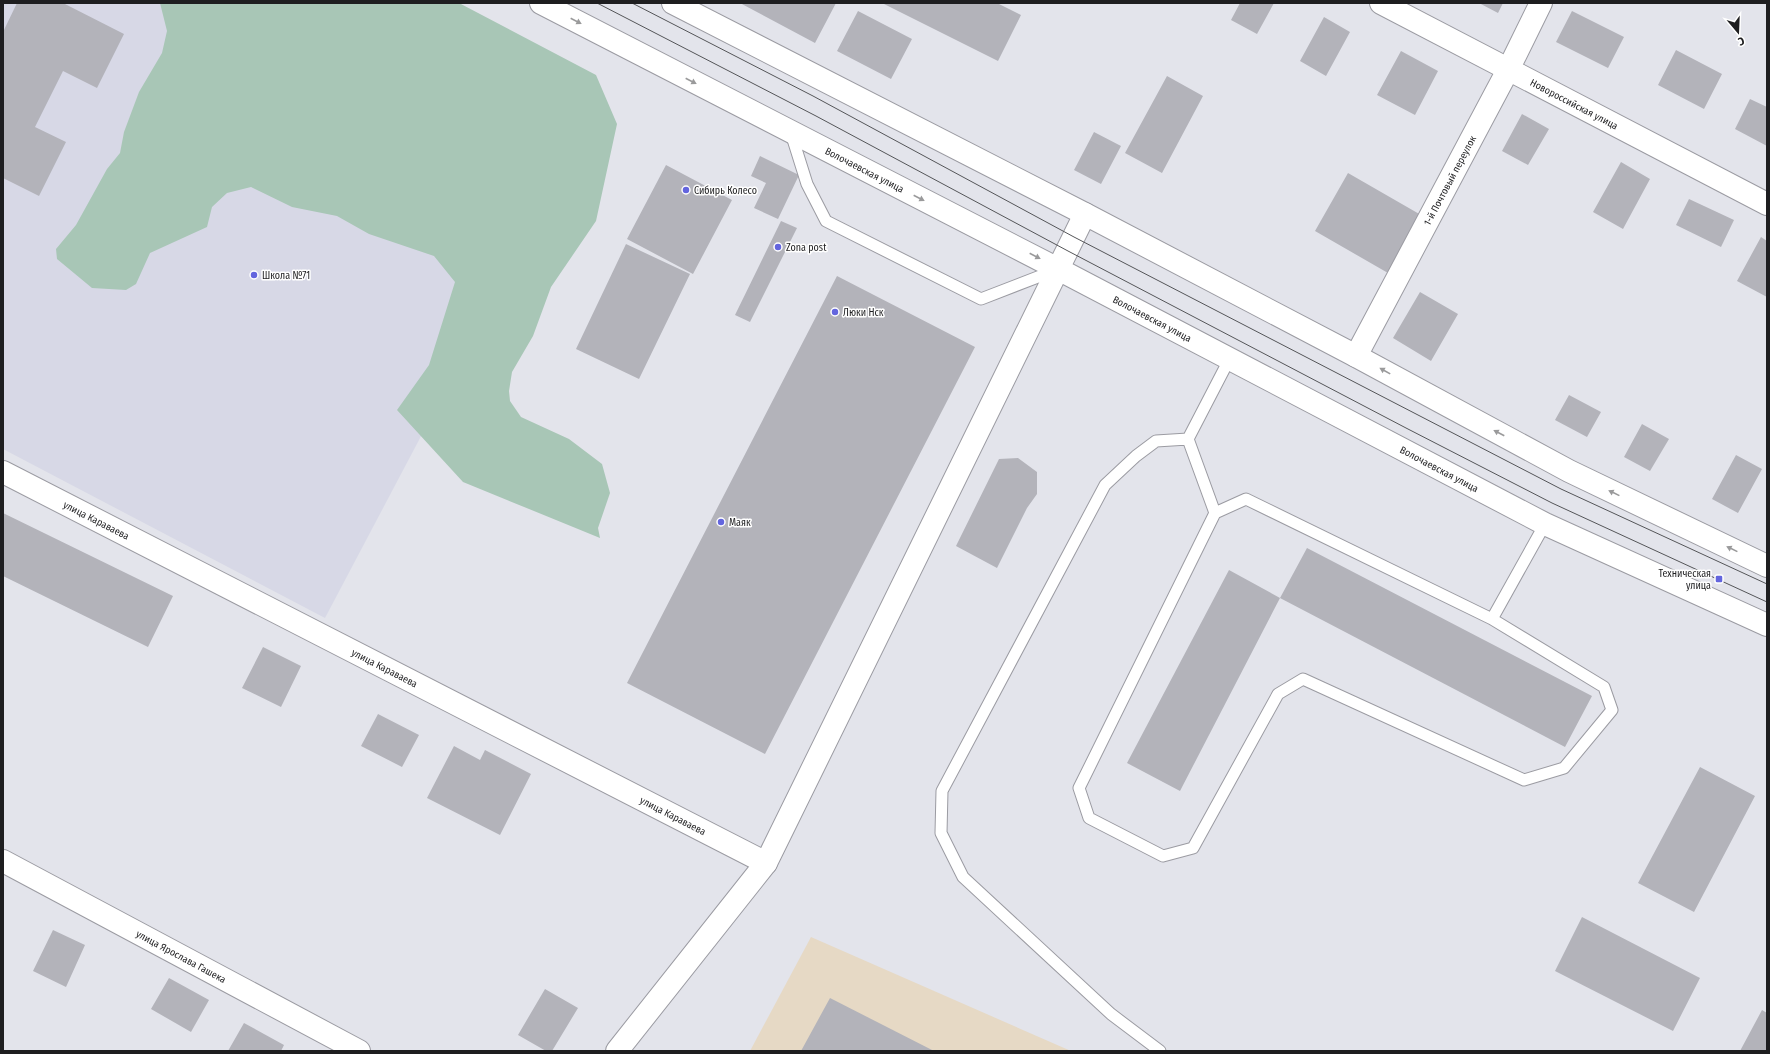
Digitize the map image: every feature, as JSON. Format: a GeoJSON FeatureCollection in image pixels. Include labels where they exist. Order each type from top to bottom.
{"type":"FeatureCollection","features":[{"type":"Feature","properties":{"kind":"street","name":"Волочаевская улица"},"geometry":{"type":"LineString","coordinates":[[541,3],[1058,268],[1545,524],[1767,626]]}},
{"type":"Feature","properties":{"kind":"street"},"geometry":{"type":"LineString","coordinates":[[673,3],[1085,214],[1356,356],[1569,471],[1767,566]]}},
{"type":"Feature","properties":{"kind":"street","name":"Новороссийская улица"},"geometry":{"type":"LineString","coordinates":[[1381,3],[1767,204]]}},
{"type":"Feature","properties":{"kind":"street","name":"1-й Почтовый переулок"},"geometry":{"type":"LineString","coordinates":[[1356,356],[1508,70],[1541,3]]}},
{"type":"Feature","properties":{"kind":"street"},"geometry":{"type":"LineString","coordinates":[[617,1051],[766,864],[1085,214]]}},
{"type":"Feature","properties":{"kind":"street","name":"улица Караваева"},"geometry":{"type":"LineString","coordinates":[[3,472],[766,864]]}},
{"type":"Feature","properties":{"kind":"street","name":"улица Ярослава Гашека"},"geometry":{"type":"LineString","coordinates":[[3,861],[359,1051]]}},
{"type":"Feature","properties":{"kind":"lane"},"geometry":{"type":"LineString","coordinates":[[791,132],[807,184],[826,221],[833,225],[980,299],[1058,268]]}},
{"type":"Feature","properties":{"kind":"lane"},"geometry":{"type":"LineString","coordinates":[[1215,513],[1188,439],[1230,358]]}},
{"type":"Feature","properties":{"kind":"lane"},"geometry":{"type":"LineString","coordinates":[[1160,1051],[1111,1014],[963,877],[941,833],[942,791],[1105,486],[1136,456],[1156,441],[1188,439]]}},
{"type":"Feature","properties":{"kind":"lane"},"geometry":{"type":"LineString","coordinates":[[1246,499],[1492,619],[1604,687],[1612,710],[1564,768],[1524,780],[1302,679],[1278,694],[1193,848],[1163,856],[1088,818],[1079,788],[1215,513],[1246,499]]}},
{"type":"Feature","properties":{"kind":"lane"},"geometry":{"type":"LineString","coordinates":[[1492,619],[1545,524]]}},
{"type":"Feature","properties":{"kind":"shaded area","name":"Школа №71"},"geometry":{"type":"Polygon","coordinates":[[[3,3],[412,3],[598,101],[325,618],[3,449],[3,3]]]}},
{"type":"Feature","properties":{"kind":"shaded area"},"geometry":{"type":"Polygon","coordinates":[[[811,937],[1071,1051],[750,1051],[811,937]]]}},
{"type":"Feature","properties":{"kind":"green space"},"geometry":{"type":"Polygon","coordinates":[[[160,3],[459,3],[596,75],[617,124],[596,221],[551,287],[533,336],[512,372],[509,391],[510,401],[521,417],[569,439],[602,464],[610,493],[598,528],[600,538],[463,482],[397,410],[429,365],[455,282],[434,256],[369,234],[337,216],[292,207],[251,187],[227,193],[212,207],[207,227],[150,253],[136,284],[126,290],[92,288],[57,259],[56,249],[76,225],[107,169],[120,153],[124,132],[139,92],[162,53],[167,31],[160,3]]]}},
{"type":"Feature","properties":{"kind":"building"},"geometry":{"type":"Polygon","coordinates":[[[17,3],[63,3],[124,34],[97,88],[63,71],[35,127],[66,142],[39,196],[3,178],[3,32],[17,3]]]}},
{"type":"Feature","properties":{"kind":"building"},"geometry":{"type":"Polygon","coordinates":[[[740,3],[836,3],[815,43],[740,3]]]}},
{"type":"Feature","properties":{"kind":"building"},"geometry":{"type":"Polygon","coordinates":[[[882,3],[997,3],[1021,15],[998,61],[882,3]]]}},
{"type":"Feature","properties":{"kind":"building"},"geometry":{"type":"Polygon","coordinates":[[[1240,3],[1274,3],[1257,34],[1231,20],[1240,3]]]}},
{"type":"Feature","properties":{"kind":"building"},"geometry":{"type":"Polygon","coordinates":[[[1479,3],[1503,3],[1498,13],[1479,3]]]}},
{"type":"Feature","properties":{"kind":"building"},"geometry":{"type":"Polygon","coordinates":[[[858,11],[912,39],[891,79],[837,51],[858,11]]]}},
{"type":"Feature","properties":{"kind":"building"},"geometry":{"type":"Polygon","coordinates":[[[1572,11],[1624,37],[1608,68],[1556,42],[1572,11]]]}},
{"type":"Feature","properties":{"kind":"building"},"geometry":{"type":"Polygon","coordinates":[[[1324,17],[1350,32],[1326,76],[1300,61],[1324,17]]]}},
{"type":"Feature","properties":{"kind":"building"},"geometry":{"type":"Polygon","coordinates":[[[1676,50],[1722,74],[1704,109],[1658,85],[1676,50]]]}},
{"type":"Feature","properties":{"kind":"building"},"geometry":{"type":"Polygon","coordinates":[[[1401,51],[1438,71],[1415,115],[1377,95],[1401,51]]]}},
{"type":"Feature","properties":{"kind":"building"},"geometry":{"type":"Polygon","coordinates":[[[1167,76],[1203,96],[1162,173],[1125,153],[1167,76]]]}},
{"type":"Feature","properties":{"kind":"building"},"geometry":{"type":"Polygon","coordinates":[[[1750,99],[1767,107],[1767,146],[1735,129],[1750,99]]]}},
{"type":"Feature","properties":{"kind":"building"},"geometry":{"type":"Polygon","coordinates":[[[1522,114],[1549,129],[1528,165],[1502,151],[1522,114]]]}},
{"type":"Feature","properties":{"kind":"building"},"geometry":{"type":"Polygon","coordinates":[[[1094,132],[1121,146],[1101,184],[1074,170],[1094,132]]]}},
{"type":"Feature","properties":{"kind":"building"},"geometry":{"type":"Polygon","coordinates":[[[760,156],[799,175],[778,219],[754,208],[766,183],[751,176],[760,156]]]}},
{"type":"Feature","properties":{"kind":"building"},"geometry":{"type":"Polygon","coordinates":[[[1621,162],[1650,179],[1623,229],[1593,212],[1621,162]]]}},
{"type":"Feature","properties":{"kind":"building"},"geometry":{"type":"Polygon","coordinates":[[[666,165],[732,200],[693,274],[627,239],[666,165]]]}},
{"type":"Feature","properties":{"kind":"building"},"geometry":{"type":"Polygon","coordinates":[[[1348,173],[1421,215],[1388,273],[1315,231],[1348,173]]]}},
{"type":"Feature","properties":{"kind":"building"},"geometry":{"type":"Polygon","coordinates":[[[1689,199],[1734,220],[1721,247],[1676,225],[1689,199]]]}},
{"type":"Feature","properties":{"kind":"building"},"geometry":{"type":"Polygon","coordinates":[[[781,221],[797,228],[750,322],[735,315],[781,221]]]}},
{"type":"Feature","properties":{"kind":"building"},"geometry":{"type":"Polygon","coordinates":[[[1761,237],[1767,241],[1767,297],[1737,281],[1761,237]]]}},
{"type":"Feature","properties":{"kind":"building"},"geometry":{"type":"Polygon","coordinates":[[[626,244],[690,274],[639,379],[576,349],[626,244]]]}},
{"type":"Feature","properties":{"kind":"building"},"geometry":{"type":"Polygon","coordinates":[[[837,276],[975,347],[765,754],[627,683],[837,276]]]}},
{"type":"Feature","properties":{"kind":"building"},"geometry":{"type":"Polygon","coordinates":[[[1420,292],[1458,314],[1431,361],[1393,338],[1420,292]]]}},
{"type":"Feature","properties":{"kind":"building"},"geometry":{"type":"Polygon","coordinates":[[[1569,395],[1601,412],[1587,437],[1555,420],[1569,395]]]}},
{"type":"Feature","properties":{"kind":"building"},"geometry":{"type":"Polygon","coordinates":[[[1642,424],[1669,439],[1650,471],[1624,457],[1642,424]]]}},
{"type":"Feature","properties":{"kind":"building"},"geometry":{"type":"Polygon","coordinates":[[[1736,455],[1762,469],[1738,513],[1712,499],[1736,455]]]}},
{"type":"Feature","properties":{"kind":"building"},"geometry":{"type":"Polygon","coordinates":[[[1018,458],[1037,472],[1037,494],[1027,508],[997,568],[956,546],[999,459],[1018,458]]]}},
{"type":"Feature","properties":{"kind":"building"},"geometry":{"type":"Polygon","coordinates":[[[3,513],[173,596],[148,647],[3,576],[3,513]]]}},
{"type":"Feature","properties":{"kind":"building"},"geometry":{"type":"Polygon","coordinates":[[[1307,548],[1592,696],[1565,747],[1280,598],[1307,548]]]}},
{"type":"Feature","properties":{"kind":"building"},"geometry":{"type":"Polygon","coordinates":[[[1229,570],[1280,598],[1180,791],[1127,763],[1229,570]]]}},
{"type":"Feature","properties":{"kind":"building"},"geometry":{"type":"Polygon","coordinates":[[[263,647],[301,666],[281,707],[242,688],[263,647]]]}},
{"type":"Feature","properties":{"kind":"building"},"geometry":{"type":"Polygon","coordinates":[[[378,714],[419,735],[402,767],[361,746],[378,714]]]}},
{"type":"Feature","properties":{"kind":"building"},"geometry":{"type":"Polygon","coordinates":[[[454,746],[480,760],[485,750],[531,774],[500,835],[427,798],[454,746]]]}},
{"type":"Feature","properties":{"kind":"building"},"geometry":{"type":"Polygon","coordinates":[[[1700,767],[1755,796],[1694,912],[1638,883],[1700,767]]]}},
{"type":"Feature","properties":{"kind":"building"},"geometry":{"type":"Polygon","coordinates":[[[1582,917],[1700,978],[1673,1031],[1555,971],[1582,917]]]}},
{"type":"Feature","properties":{"kind":"building"},"geometry":{"type":"Polygon","coordinates":[[[53,930],[85,945],[66,987],[33,971],[53,930]]]}},
{"type":"Feature","properties":{"kind":"building"},"geometry":{"type":"Polygon","coordinates":[[[169,978],[209,1000],[191,1032],[151,1009],[169,978]]]}},
{"type":"Feature","properties":{"kind":"building"},"geometry":{"type":"Polygon","coordinates":[[[545,989],[578,1008],[552,1051],[546,1051],[518,1035],[545,989]]]}},
{"type":"Feature","properties":{"kind":"building"},"geometry":{"type":"Polygon","coordinates":[[[830,998],[934,1051],[801,1051],[830,998]]]}},
{"type":"Feature","properties":{"kind":"building"},"geometry":{"type":"Polygon","coordinates":[[[1762,1010],[1767,1013],[1767,1051],[1740,1051],[1762,1010]]]}},
{"type":"Feature","properties":{"kind":"building"},"geometry":{"type":"Polygon","coordinates":[[[244,1023],[284,1045],[281,1051],[228,1051],[244,1023]]]}},
{"type":"Feature","properties":{"kind":"tram line"},"geometry":{"type":"LineString","coordinates":[[597,3],[816,116],[1068,251],[1552,503],[1767,602]]}},
{"type":"Feature","properties":{"kind":"tram line"},"geometry":{"type":"LineString","coordinates":[[632,3],[813,96],[1074,237],[1561,489],[1767,584]]}},
{"type":"Feature","properties":{"kind":"place","name":"Сибирь Колесо"},"geometry":{"type":"Point","coordinates":[686,190]}},
{"type":"Feature","properties":{"kind":"place","name":"Zona post"},"geometry":{"type":"Point","coordinates":[778,247]}},
{"type":"Feature","properties":{"kind":"place","name":"Школа №71"},"geometry":{"type":"Point","coordinates":[254,275]}},
{"type":"Feature","properties":{"kind":"place","name":"Люки Нск"},"geometry":{"type":"Point","coordinates":[835,312]}},
{"type":"Feature","properties":{"kind":"place","name":"Маяк"},"geometry":{"type":"Point","coordinates":[721,522]}},
{"type":"Feature","properties":{"kind":"place","name":"Техническая улица"},"geometry":{"type":"Point","coordinates":[1719,579]}}]}
